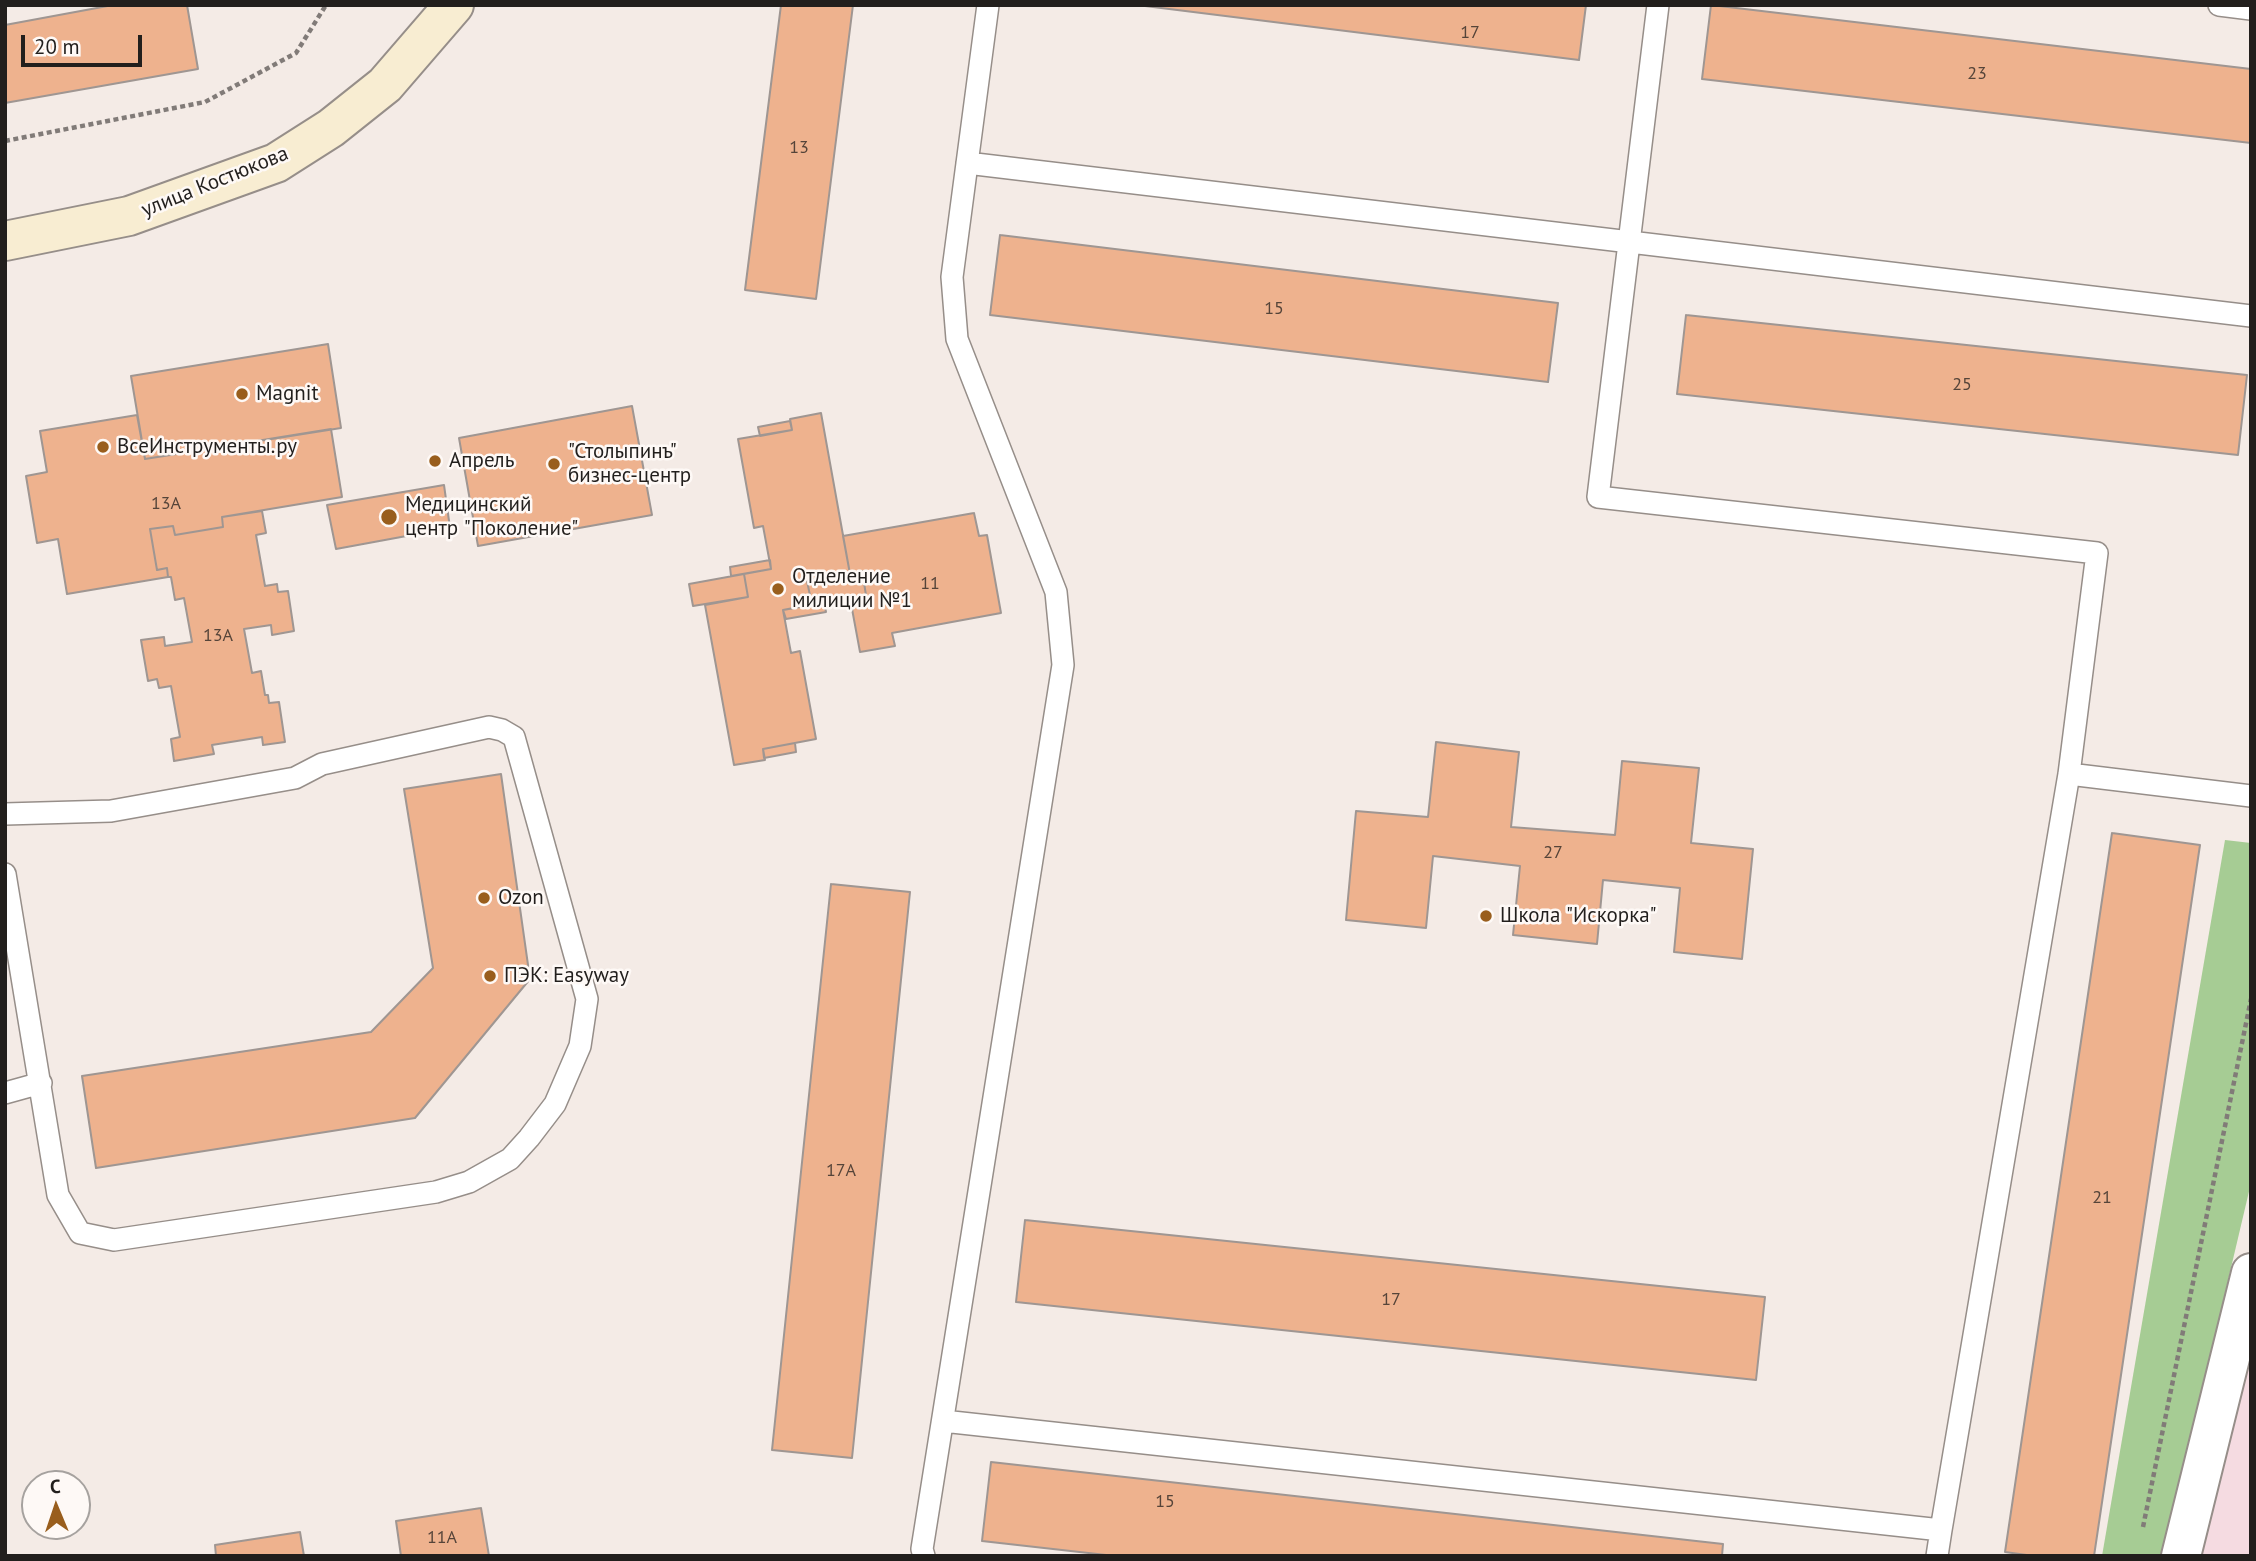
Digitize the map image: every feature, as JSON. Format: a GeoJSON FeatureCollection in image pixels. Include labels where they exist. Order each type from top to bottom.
{"type":"FeatureCollection","features":[{"type":"Feature","properties":{"kind":"main road","name":"улица Костюкова"},"geometry":{"type":"LineString","coordinates":[[5,241],[129,216],[276,163],[331,128],[385,85],[445,7]]}},
{"type":"Feature","properties":{"kind":"street"},"geometry":{"type":"LineString","coordinates":[[2181,1556],[2251,1273]]}},
{"type":"Feature","properties":{"kind":"lane"},"geometry":{"type":"LineString","coordinates":[[924,1556],[922,1549],[1063,665],[1056,592],[957,339],[952,277],[988,5]]}},
{"type":"Feature","properties":{"kind":"lane"},"geometry":{"type":"LineString","coordinates":[[1658,5],[1598,497],[2098,553],[2069,774],[1937,1556]]}},
{"type":"Feature","properties":{"kind":"lane"},"geometry":{"type":"LineString","coordinates":[[2219,5],[2251,9]]}},
{"type":"Feature","properties":{"kind":"lane"},"geometry":{"type":"LineString","coordinates":[[967,163],[2251,316]]}},
{"type":"Feature","properties":{"kind":"lane"},"geometry":{"type":"LineString","coordinates":[[5,814],[111,811],[295,778],[322,764],[489,727],[502,730],[514,737],[587,999],[580,1046],[555,1104],[529,1138],[510,1159],[469,1182],[436,1192],[114,1240],[80,1233],[58,1195],[6,887]]}},
{"type":"Feature","properties":{"kind":"lane"},"geometry":{"type":"LineString","coordinates":[[2069,774],[2251,796]]}},
{"type":"Feature","properties":{"kind":"lane"},"geometry":{"type":"LineString","coordinates":[[5,1093],[41,1083]]}},
{"type":"Feature","properties":{"kind":"lane"},"geometry":{"type":"LineString","coordinates":[[943,1421],[1941,1530]]}},
{"type":"Feature","properties":{"kind":"path"},"geometry":{"type":"LineString","coordinates":[[5,141],[205,102],[296,53],[326,5]]}},
{"type":"Feature","properties":{"kind":"path"},"geometry":{"type":"LineString","coordinates":[[2143,1529],[2251,999]]}},
{"type":"Feature","properties":{"kind":"shaded area"},"geometry":{"type":"Polygon","coordinates":[[[2251,1326],[2251,1556],[2193,1556],[2251,1326]]]}},
{"type":"Feature","properties":{"kind":"green space"},"geometry":{"type":"Polygon","coordinates":[[[2225,840],[2251,843],[2251,1183],[2163,1556],[2102,1556],[2225,840]]]}},
{"type":"Feature","properties":{"kind":"building"},"geometry":{"type":"Polygon","coordinates":[[[113,5],[187,5],[198,69],[5,103],[5,25],[113,5]]]}},
{"type":"Feature","properties":{"kind":"building"},"geometry":{"type":"Polygon","coordinates":[[[781,5],[853,5],[816,299],[745,290],[781,5]]]}},
{"type":"Feature","properties":{"kind":"building"},"geometry":{"type":"Polygon","coordinates":[[[1137,5],[1586,5],[1579,60],[1137,5]]]}},
{"type":"Feature","properties":{"kind":"building"},"geometry":{"type":"Polygon","coordinates":[[[1711,5],[2251,69],[2251,143],[1702,79],[1711,5]]]}},
{"type":"Feature","properties":{"kind":"building"},"geometry":{"type":"Polygon","coordinates":[[[1000,235],[1558,303],[1548,382],[990,315],[1000,235]]]}},
{"type":"Feature","properties":{"kind":"building"},"geometry":{"type":"Polygon","coordinates":[[[1686,315],[2247,375],[2238,455],[1677,394],[1686,315]]]}},
{"type":"Feature","properties":{"kind":"building"},"geometry":{"type":"Polygon","coordinates":[[[328,344],[341,428],[145,459],[131,376],[328,344]]]}},
{"type":"Feature","properties":{"kind":"building","name":"\"Столыпинъ\" бизнес-центр"},"geometry":{"type":"Polygon","coordinates":[[[632,406],[652,515],[478,546],[459,438],[632,406]]]}},
{"type":"Feature","properties":{"kind":"building","name":"Отделение милиции №1"},"geometry":{"type":"Polygon","coordinates":[[[821,413],[850,574],[807,581],[812,605],[783,610],[791,653],[800,651],[816,739],[763,749],[765,760],[734,765],[705,605],[748,597],[744,574],[771,569],[763,526],[754,528],[738,439],[792,430],[790,419],[821,413]]]}},
{"type":"Feature","properties":{"kind":"building"},"geometry":{"type":"Polygon","coordinates":[[[137,415],[145,459],[331,429],[342,497],[222,517],[223,527],[175,535],[173,526],[150,529],[157,570],[167,568],[168,577],[67,594],[58,539],[37,543],[26,476],[47,472],[40,431],[137,415]]]}},
{"type":"Feature","properties":{"kind":"building"},"geometry":{"type":"Polygon","coordinates":[[[790,421],[792,430],[760,436],[758,427],[790,421]]]}},
{"type":"Feature","properties":{"kind":"building","name":"Медицинский центр \"Поколение\""},"geometry":{"type":"Polygon","coordinates":[[[444,485],[450,528],[336,549],[327,505],[444,485]]]}},
{"type":"Feature","properties":{"kind":"building"},"geometry":{"type":"Polygon","coordinates":[[[262,511],[266,533],[256,535],[265,586],[277,584],[278,592],[288,591],[294,631],[272,635],[271,625],[244,629],[252,673],[261,671],[269,703],[279,702],[285,742],[263,745],[262,737],[212,745],[214,754],[174,761],[171,739],[180,737],[171,686],[159,688],[157,679],[148,681],[141,640],[164,637],[165,646],[192,642],[184,598],[175,600],[167,568],[157,570],[150,529],[173,526],[175,535],[223,527],[222,517],[262,511]]]}},
{"type":"Feature","properties":{"kind":"building"},"geometry":{"type":"Polygon","coordinates":[[[974,513],[979,536],[987,535],[1001,613],[892,633],[895,646],[860,652],[850,598],[866,595],[862,571],[850,574],[843,536],[974,513]]]}},
{"type":"Feature","properties":{"kind":"building"},"geometry":{"type":"Polygon","coordinates":[[[770,560],[771,569],[731,576],[730,567],[770,560]]]}},
{"type":"Feature","properties":{"kind":"building"},"geometry":{"type":"Polygon","coordinates":[[[862,571],[866,595],[812,605],[807,581],[862,571]]]}},
{"type":"Feature","properties":{"kind":"building"},"geometry":{"type":"Polygon","coordinates":[[[744,574],[748,597],[693,606],[689,584],[744,574]]]}},
{"type":"Feature","properties":{"kind":"building"},"geometry":{"type":"Polygon","coordinates":[[[824,602],[826,612],[786,619],[783,610],[824,602]]]}},
{"type":"Feature","properties":{"kind":"building"},"geometry":{"type":"Polygon","coordinates":[[[1436,742],[1519,752],[1511,827],[1615,835],[1622,761],[1699,768],[1691,843],[1753,849],[1742,959],[1674,952],[1680,888],[1603,880],[1597,944],[1513,935],[1520,866],[1433,856],[1426,928],[1346,920],[1356,811],[1428,817],[1436,742]]]}},
{"type":"Feature","properties":{"kind":"building"},"geometry":{"type":"Polygon","coordinates":[[[795,743],[796,752],[764,758],[763,749],[795,743]]]}},
{"type":"Feature","properties":{"kind":"building"},"geometry":{"type":"Polygon","coordinates":[[[501,774],[530,979],[415,1118],[96,1168],[82,1076],[371,1032],[433,968],[404,789],[501,774]]]}},
{"type":"Feature","properties":{"kind":"building"},"geometry":{"type":"Polygon","coordinates":[[[2112,833],[2200,845],[2094,1556],[2034,1556],[2005,1552],[2112,833]]]}},
{"type":"Feature","properties":{"kind":"building"},"geometry":{"type":"Polygon","coordinates":[[[831,884],[910,892],[852,1458],[772,1450],[831,884]]]}},
{"type":"Feature","properties":{"kind":"building"},"geometry":{"type":"Polygon","coordinates":[[[1025,1220],[1765,1297],[1756,1380],[1016,1302],[1025,1220]]]}},
{"type":"Feature","properties":{"kind":"building"},"geometry":{"type":"Polygon","coordinates":[[[991,1462],[1723,1544],[1722,1556],[1115,1556],[982,1541],[991,1462]]]}},
{"type":"Feature","properties":{"kind":"building"},"geometry":{"type":"Polygon","coordinates":[[[481,1508],[489,1556],[401,1556],[396,1521],[481,1508]]]}},
{"type":"Feature","properties":{"kind":"building"},"geometry":{"type":"Polygon","coordinates":[[[300,1532],[304,1556],[216,1556],[215,1545],[300,1532]]]}},
{"type":"Feature","properties":{"kind":"place","name":"Magnit"},"geometry":{"type":"Point","coordinates":[242,394]}},
{"type":"Feature","properties":{"kind":"place","name":"ВсеИнструменты.ру"},"geometry":{"type":"Point","coordinates":[103,447]}},
{"type":"Feature","properties":{"kind":"place","name":"Апрель"},"geometry":{"type":"Point","coordinates":[435,461]}},
{"type":"Feature","properties":{"kind":"place","name":"\"Столыпинъ\" бизнес-центр"},"geometry":{"type":"Point","coordinates":[554,464]}},
{"type":"Feature","properties":{"kind":"place","name":"Медицинский центр \"Поколение\""},"geometry":{"type":"Point","coordinates":[389,517]}},
{"type":"Feature","properties":{"kind":"place","name":"Отделение милиции №1"},"geometry":{"type":"Point","coordinates":[778,589]}},
{"type":"Feature","properties":{"kind":"place","name":"Ozon"},"geometry":{"type":"Point","coordinates":[484,898]}},
{"type":"Feature","properties":{"kind":"place","name":"Школа \"Искорка\""},"geometry":{"type":"Point","coordinates":[1486,916]}},
{"type":"Feature","properties":{"kind":"place","name":"ПЭК: Easyway"},"geometry":{"type":"Point","coordinates":[490,976]}}]}
